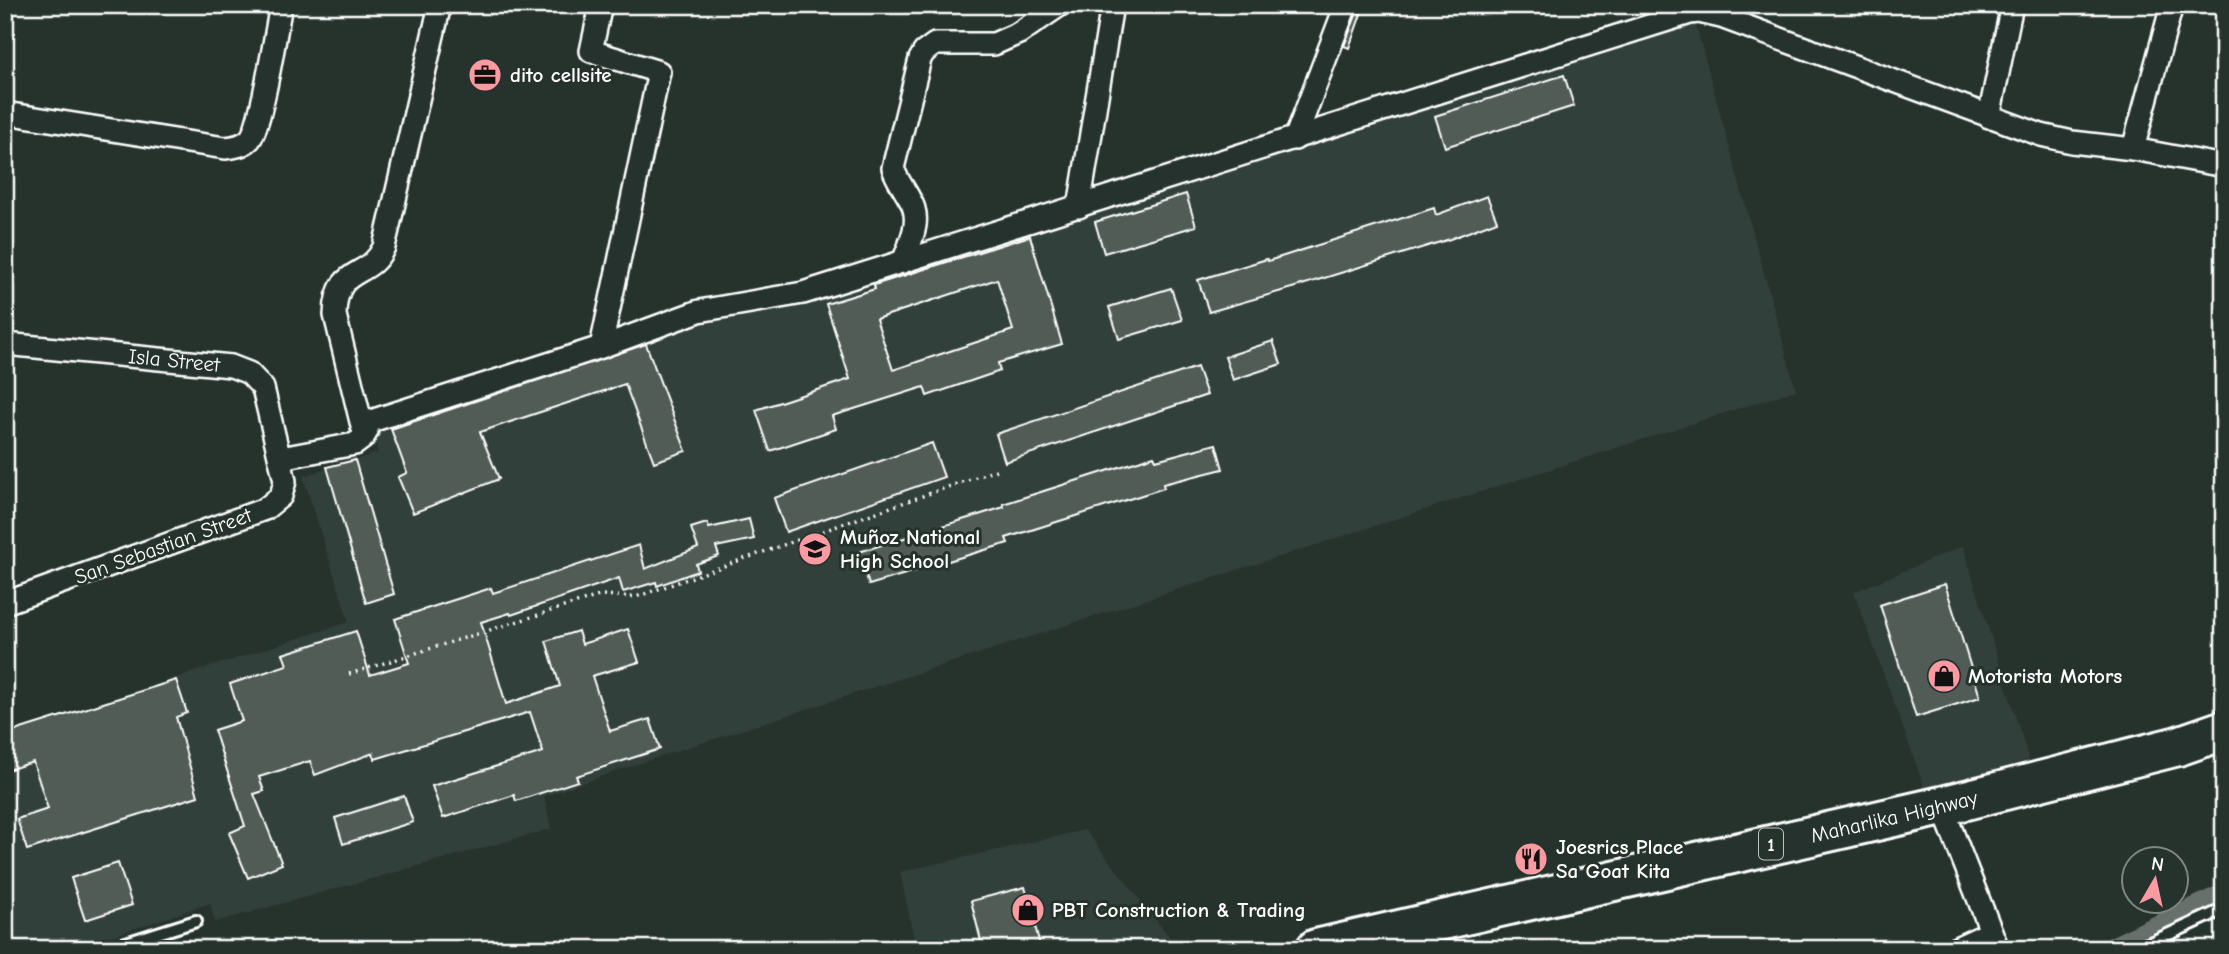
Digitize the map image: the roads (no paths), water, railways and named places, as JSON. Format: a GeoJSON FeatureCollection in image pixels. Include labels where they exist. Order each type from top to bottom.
{"type":"FeatureCollection","features":[{"type":"Feature","properties":{"kind":"highway","name":"Maharlika Highway"},"geometry":{"type":"LineString","coordinates":[[1331,947],[1942,806],[2178,746],[2224,730]]}},
{"type":"Feature","properties":{"kind":"street"},"geometry":{"type":"LineString","coordinates":[[5,113],[225,148],[238,146],[249,139],[258,120],[281,5]]}},
{"type":"Feature","properties":{"kind":"street"},"geometry":{"type":"LineString","coordinates":[[281,458],[355,444],[367,432],[362,426],[335,315],[336,298],[346,279],[375,260],[384,247],[440,5]]}},
{"type":"Feature","properties":{"kind":"street"},"geometry":{"type":"LineString","coordinates":[[601,5],[591,51],[659,72],[601,347]]}},
{"type":"Feature","properties":{"kind":"street"},"geometry":{"type":"LineString","coordinates":[[903,262],[917,218],[912,201],[897,180],[893,168],[924,51],[935,44],[994,44],[1018,33],[1060,5]]}},
{"type":"Feature","properties":{"kind":"street"},"geometry":{"type":"LineString","coordinates":[[1079,207],[1112,5]]}},
{"type":"Feature","properties":{"kind":"street"},"geometry":{"type":"LineString","coordinates":[[1295,139],[1346,5]]}},
{"type":"Feature","properties":{"kind":"street"},"geometry":{"type":"LineString","coordinates":[[1989,117],[2012,5]]}},
{"type":"Feature","properties":{"kind":"street"},"geometry":{"type":"LineString","coordinates":[[2133,149],[2172,5]]}},
{"type":"Feature","properties":{"kind":"street"},"geometry":{"type":"LineString","coordinates":[[362,426],[601,347],[699,311],[803,293],[1295,139],[1678,11],[1721,17],[1989,117],[2056,139],[2133,149],[2224,166]]}},
{"type":"Feature","properties":{"kind":"street","name":"Isla Street"},"geometry":{"type":"LineString","coordinates":[[5,344],[243,369],[263,388],[281,458]]}},
{"type":"Feature","properties":{"kind":"street","name":"San Sebastian Street"},"geometry":{"type":"LineString","coordinates":[[5,603],[265,509],[278,500],[283,492],[285,481],[281,458]]}},
{"type":"Feature","properties":{"kind":"street"},"geometry":{"type":"LineString","coordinates":[[1942,806],[1994,940],[1954,949]]}},
{"type":"Feature","properties":{"kind":"lane"},"geometry":{"type":"LineString","coordinates":[[2137,949],[2224,909]]}},
{"type":"Feature","properties":{"kind":"lane"},"geometry":{"type":"LineString","coordinates":[[107,949],[196,921]]}},
{"type":"Feature","properties":{"kind":"waterway"},"geometry":{"type":"LineString","coordinates":[[2109,949],[2224,894]]}},
{"type":"Feature","properties":{"kind":"place","name":"dito cellsite"},"geometry":{"type":"Point","coordinates":[485,75]}},
{"type":"Feature","properties":{"kind":"place","name":"Muñoz National High School"},"geometry":{"type":"Point","coordinates":[815,549]}},
{"type":"Feature","properties":{"kind":"place","name":"Motorista Motors"},"geometry":{"type":"Point","coordinates":[1944,676]}},
{"type":"Feature","properties":{"kind":"place","name":"Joesrics Place Sa Goat Kita"},"geometry":{"type":"Point","coordinates":[1531,859]}},
{"type":"Feature","properties":{"kind":"place","name":"PBT Construction & Trading"},"geometry":{"type":"Point","coordinates":[1028,910]}}]}
